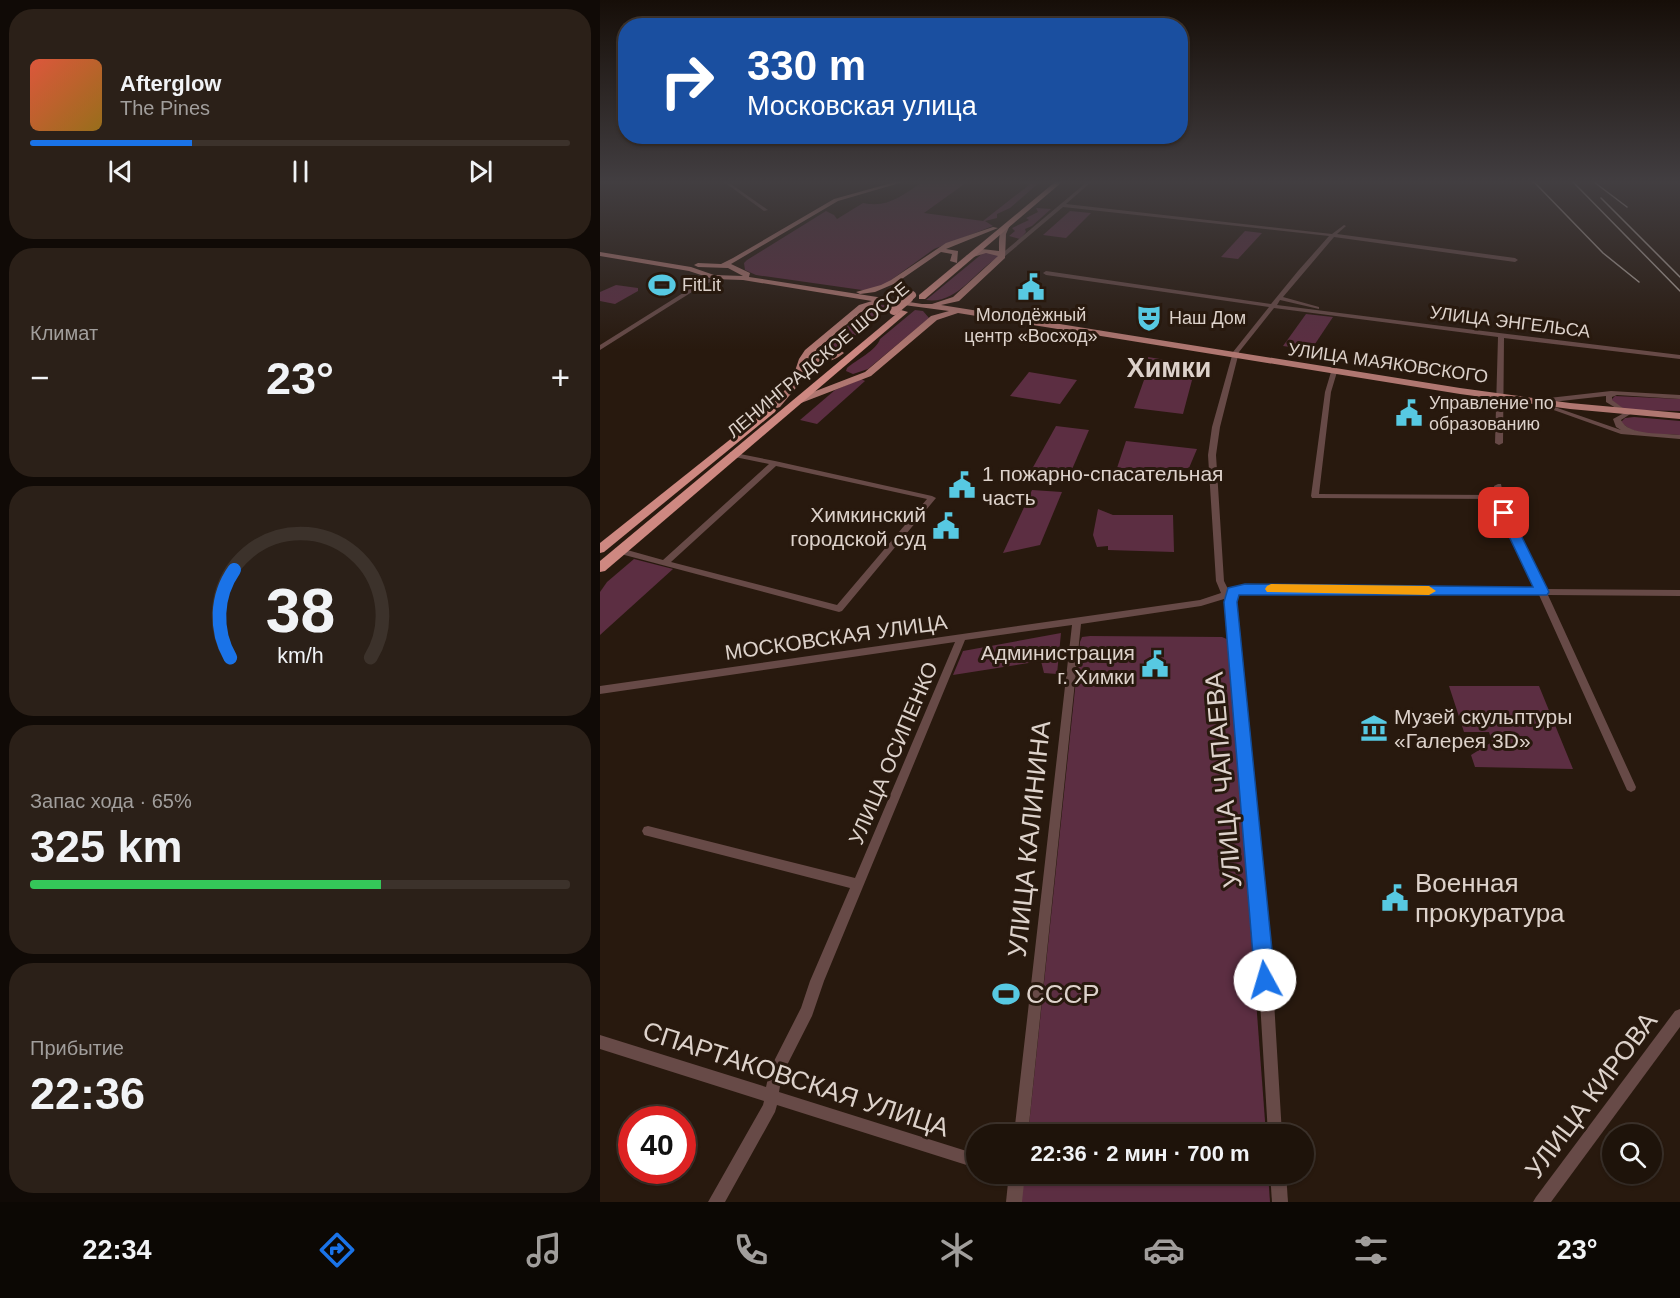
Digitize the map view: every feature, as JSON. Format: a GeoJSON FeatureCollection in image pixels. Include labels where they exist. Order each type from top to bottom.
{"type":"FeatureCollection","features":[{"type":"Feature","properties":{"kind":"highway","name":"ЛЕНИНГРАДСКОЕ ШОССЕ"},"geometry":{"type":"LineString","coordinates":[[843,356],[892,304],[912,295],[982,238]]}},
{"type":"Feature","properties":{"kind":"highway","name":"ЛЕНИНГРАДСКОЕ ШОССЕ"},"geometry":{"type":"LineString","coordinates":[[600,549],[783,406],[843,356],[904,312],[925,303],[970,256],[991,238]]}},
{"type":"Feature","properties":{"kind":"highway","name":"ЛЕНИНГРАДСКОЕ ШОССЕ"},"geometry":{"type":"LineString","coordinates":[[600,568],[734,454],[783,406]]}},
{"type":"Feature","properties":{"kind":"main road"},"geometry":{"type":"LineString","coordinates":[[707,274],[772,238]]}},
{"type":"Feature","properties":{"kind":"main road"},"geometry":{"type":"LineString","coordinates":[[721,276],[731,273],[741,261],[777,238]]}},
{"type":"Feature","properties":{"kind":"main road"},"geometry":{"type":"LineString","coordinates":[[600,252],[707,274],[854,294],[872,292],[888,286],[935,252],[970,238]]}},
{"type":"Feature","properties":{"kind":"main road"},"geometry":{"type":"LineString","coordinates":[[925,303],[941,304],[956,299],[1003,252],[1004,238]]}},
{"type":"Feature","properties":{"kind":"main road"},"geometry":{"type":"LineString","coordinates":[[935,252],[954,250],[957,254],[954,261]]}},
{"type":"Feature","properties":{"kind":"main road"},"geometry":{"type":"LineString","coordinates":[[970,256],[984,251],[1003,252]]}},
{"type":"Feature","properties":{"kind":"main road"},"geometry":{"type":"LineString","coordinates":[[600,252],[719,266],[754,277],[854,294],[863,301],[862,308]]}},
{"type":"Feature","properties":{"kind":"main road"},"geometry":{"type":"LineString","coordinates":[[888,286],[884,293],[892,304]]}},
{"type":"Feature","properties":{"kind":"main road","name":"УЛИЦА МАЯКОВСКОГО"},"geometry":{"type":"LineString","coordinates":[[854,294],[892,304],[925,303],[960,312],[1334,372],[1532,401],[1629,413],[1680,416]]}},
{"type":"Feature","properties":{"kind":"main road"},"geometry":{"type":"LineString","coordinates":[[783,406],[864,376],[934,318],[960,312],[955,305],[956,299]]}},
{"type":"Feature","properties":{"kind":"main road"},"geometry":{"type":"LineString","coordinates":[[783,406],[795,384],[803,359],[813,349],[862,308],[874,303],[892,304]]}},
{"type":"Feature","properties":{"kind":"main road"},"geometry":{"type":"LineString","coordinates":[[925,303],[935,313],[934,318]]}},
{"type":"Feature","properties":{"kind":"main road"},"geometry":{"type":"LineString","coordinates":[[813,349],[809,356],[815,360],[843,356],[841,370],[844,374],[858,374],[875,368]]}},
{"type":"Feature","properties":{"kind":"street"},"geometry":{"type":"LineString","coordinates":[[1003,252],[1023,238]]}},
{"type":"Feature","properties":{"kind":"street"},"geometry":{"type":"LineString","coordinates":[[1235,357],[1271,307],[1332,238]]}},
{"type":"Feature","properties":{"kind":"street"},"geometry":{"type":"LineString","coordinates":[[1342,238],[1515,260]]}},
{"type":"Feature","properties":{"kind":"street"},"geometry":{"type":"LineString","coordinates":[[1004,242],[1012,244],[1019,242]]}},
{"type":"Feature","properties":{"kind":"street","name":"УЛИЦА ЭНГЕЛЬСА"},"geometry":{"type":"LineString","coordinates":[[1046,273],[1271,307],[1501,337],[1680,357]]}},
{"type":"Feature","properties":{"kind":"street"},"geometry":{"type":"LineString","coordinates":[[701,284],[707,274]]}},
{"type":"Feature","properties":{"kind":"street"},"geometry":{"type":"LineString","coordinates":[[600,348],[701,284],[721,276]]}},
{"type":"Feature","properties":{"kind":"street","name":"УЛИЦА ЭНГЕЛЬСА"},"geometry":{"type":"LineString","coordinates":[[1279,298],[1337,314]]}},
{"type":"Feature","properties":{"kind":"street"},"geometry":{"type":"LineString","coordinates":[[1499,443],[1501,337]]}},
{"type":"Feature","properties":{"kind":"street","name":"УЛИЦА ЧАПАЕВА"},"geometry":{"type":"LineString","coordinates":[[1235,357],[1212,455],[1220,581],[1230,596],[1267,1001],[1274,1124]]}},
{"type":"Feature","properties":{"kind":"street"},"geometry":{"type":"LineString","coordinates":[[1334,372],[1328,392],[1315,496],[1497,497]]}},
{"type":"Feature","properties":{"kind":"street"},"geometry":{"type":"LineString","coordinates":[[1532,401],[1617,394],[1680,397]]}},
{"type":"Feature","properties":{"kind":"street"},"geometry":{"type":"LineString","coordinates":[[1617,394],[1609,396],[1608,401],[1614,407],[1629,413]]}},
{"type":"Feature","properties":{"kind":"street"},"geometry":{"type":"LineString","coordinates":[[1532,401],[1611,429],[1680,438]]}},
{"type":"Feature","properties":{"kind":"street"},"geometry":{"type":"LineString","coordinates":[[1629,413],[1619,417],[1617,422],[1626,430],[1639,434]]}},
{"type":"Feature","properties":{"kind":"street"},"geometry":{"type":"LineString","coordinates":[[620,551],[839,609],[932,498],[734,454]]}},
{"type":"Feature","properties":{"kind":"street"},"geometry":{"type":"LineString","coordinates":[[664,563],[775,463]]}},
{"type":"Feature","properties":{"kind":"street"},"geometry":{"type":"LineString","coordinates":[[1498,486],[1497,497],[1631,787]]}},
{"type":"Feature","properties":{"kind":"street","name":"МОСКОВСКАЯ УЛИЦА"},"geometry":{"type":"LineString","coordinates":[[600,690],[1201,603],[1230,596],[1245,589],[1680,593]]}},
{"type":"Feature","properties":{"kind":"street","name":"УЛИЦА КАЛИНИНА"},"geometry":{"type":"LineString","coordinates":[[1022,1124],[1082,620]]}},
{"type":"Feature","properties":{"kind":"street","name":"УЛИЦА ОСИПЕНКО"},"geometry":{"type":"LineString","coordinates":[[716,1202],[770,1107],[775,1074],[807,1011],[817,981],[962,637]]}},
{"type":"Feature","properties":{"kind":"street"},"geometry":{"type":"LineString","coordinates":[[648,831],[858,884]]}},
{"type":"Feature","properties":{"kind":"street","name":"УЛИЦА КИРОВА"},"geometry":{"type":"LineString","coordinates":[[1541,1202],[1680,1017]]}},
{"type":"Feature","properties":{"kind":"street","name":"СПАРТАКОВСКАЯ УЛИЦА"},"geometry":{"type":"LineString","coordinates":[[600,1042],[966,1158]]}},
{"type":"Feature","properties":{"kind":"street"},"geometry":{"type":"LineString","coordinates":[[1014,1202],[1015,1184]]}},
{"type":"Feature","properties":{"kind":"street"},"geometry":{"type":"LineString","coordinates":[[1279,1184],[1280,1202]]}},
{"type":"Feature","properties":{"kind":"shaded area"},"geometry":{"type":"Polygon","coordinates":[[[782,238],[962,238],[934,249],[880,288],[869,291],[756,275],[745,270],[744,263],[782,238]]]}},
{"type":"Feature","properties":{"kind":"shaded area"},"geometry":{"type":"Polygon","coordinates":[[[1238,238],[1257,238],[1238,259],[1221,257],[1238,238]]]}},
{"type":"Feature","properties":{"kind":"shaded area"},"geometry":{"type":"Polygon","coordinates":[[[983,253],[995,253],[999,257],[956,292],[937,300],[926,300],[983,253]]]}},
{"type":"Feature","properties":{"kind":"shaded area"},"geometry":{"type":"Polygon","coordinates":[[[616,285],[638,288],[638,291],[615,304],[600,301],[600,292],[616,285]]]}},
{"type":"Feature","properties":{"kind":"shaded area"},"geometry":{"type":"Polygon","coordinates":[[[872,305],[891,305],[831,356],[821,358],[813,355],[872,305]]]}},
{"type":"Feature","properties":{"kind":"shaded area"},"geometry":{"type":"Polygon","coordinates":[[[915,310],[923,311],[929,318],[868,369],[853,374],[846,371],[847,368],[871,351],[880,339],[915,310]]]}},
{"type":"Feature","properties":{"kind":"shaded area"},"geometry":{"type":"Polygon","coordinates":[[[1306,314],[1333,317],[1311,350],[1283,346],[1306,314]]]}},
{"type":"Feature","properties":{"kind":"shaded area"},"geometry":{"type":"Polygon","coordinates":[[[1148,357],[1196,365],[1183,414],[1134,408],[1149,366],[1148,357]]]}},
{"type":"Feature","properties":{"kind":"shaded area"},"geometry":{"type":"Polygon","coordinates":[[[1029,372],[1077,380],[1060,404],[1010,396],[1029,372]]]}},
{"type":"Feature","properties":{"kind":"shaded area"},"geometry":{"type":"Polygon","coordinates":[[[861,379],[865,381],[817,424],[800,420],[835,390],[861,379]]]}},
{"type":"Feature","properties":{"kind":"shaded area"},"geometry":{"type":"Polygon","coordinates":[[[1615,396],[1680,399],[1680,411],[1625,410],[1611,400],[1615,396]]]}},
{"type":"Feature","properties":{"kind":"shaded area"},"geometry":{"type":"Polygon","coordinates":[[[1625,418],[1680,421],[1680,435],[1641,432],[1621,422],[1625,418]]]}},
{"type":"Feature","properties":{"kind":"shaded area"},"geometry":{"type":"Polygon","coordinates":[[[1056,426],[1089,430],[1070,474],[1032,469],[1056,426]]]}},
{"type":"Feature","properties":{"kind":"shaded area"},"geometry":{"type":"Polygon","coordinates":[[[1126,441],[1197,449],[1189,468],[1117,468],[1126,441]]]}},
{"type":"Feature","properties":{"kind":"shaded area"},"geometry":{"type":"Polygon","coordinates":[[[1032,490],[1062,492],[1040,545],[1003,553],[1032,490]]]}},
{"type":"Feature","properties":{"kind":"shaded area"},"geometry":{"type":"Polygon","coordinates":[[[1098,509],[1113,515],[1173,515],[1174,552],[1108,550],[1108,546],[1097,547],[1093,535],[1098,509]]]}},
{"type":"Feature","properties":{"kind":"shaded area"},"geometry":{"type":"Polygon","coordinates":[[[634,559],[673,569],[600,635],[600,592],[607,582],[634,559]]]}},
{"type":"Feature","properties":{"kind":"shaded area"},"geometry":{"type":"Polygon","coordinates":[[[1061,633],[1057,674],[1044,673],[1041,661],[953,675],[963,651],[1061,633]]]}},
{"type":"Feature","properties":{"kind":"shaded area"},"geometry":{"type":"Polygon","coordinates":[[[1082,637],[1222,637],[1229,640],[1265,1124],[1029,1124],[1082,637]]]}},
{"type":"Feature","properties":{"kind":"shaded area"},"geometry":{"type":"Polygon","coordinates":[[[1449,686],[1539,686],[1573,769],[1475,767],[1471,755],[1492,742],[1489,732],[1464,732],[1449,686]]]}},
{"type":"Feature","properties":{"kind":"shaded area"},"geometry":{"type":"Polygon","coordinates":[[[1023,1184],[1269,1184],[1270,1202],[1021,1202],[1023,1184]]]}},
{"type":"Feature","properties":{"kind":"railway"},"geometry":{"type":"LineString","coordinates":[[1589,238],[1639,282]]}},
{"type":"Feature","properties":{"kind":"railway"},"geometry":{"type":"LineString","coordinates":[[1628,238],[1680,291]]}},
{"type":"Feature","properties":{"kind":"railway"},"geometry":{"type":"LineString","coordinates":[[1641,238],[1680,277]]}},
{"type":"Feature","properties":{"kind":"slow traffic"},"geometry":{"type":"LineString","coordinates":[[1271,589],[1429,591]]}},
{"type":"Feature","properties":{"kind":"place","name":"FitLit"},"geometry":{"type":"Point","coordinates":[662,285]}},
{"type":"Feature","properties":{"kind":"place","name":"Молодёжный центр «Восход»"},"geometry":{"type":"Point","coordinates":[1031,287]}},
{"type":"Feature","properties":{"kind":"place","name":"Наш Дом"},"geometry":{"type":"Point","coordinates":[1149,318]}},
{"type":"Feature","properties":{"kind":"place","name":"Управление по образованию"},"geometry":{"type":"Point","coordinates":[1409,413]}},
{"type":"Feature","properties":{"kind":"place","name":"1 пожарно-спасательная часть"},"geometry":{"type":"Point","coordinates":[962,485]}},
{"type":"Feature","properties":{"kind":"place","name":"Химкинский городской суд"},"geometry":{"type":"Point","coordinates":[946,526]}},
{"type":"Feature","properties":{"kind":"place","name":"Администрация г. Химки"},"geometry":{"type":"Point","coordinates":[1155,664]}},
{"type":"Feature","properties":{"kind":"place","name":"Музей скульптуры «Галерея 3D»"},"geometry":{"type":"Point","coordinates":[1374,728]}},
{"type":"Feature","properties":{"kind":"place","name":"Военная прокуратура"},"geometry":{"type":"Point","coordinates":[1395,898]}},
{"type":"Feature","properties":{"kind":"place","name":"СССР"},"geometry":{"type":"Point","coordinates":[1006,994]}},
{"type":"Feature","properties":{"kind":"district","name":"Химки"},"geometry":{"type":"Point","coordinates":[1169,368]}},
{"type":"Feature","properties":{"kind":"route"},"geometry":{"type":"LineString","coordinates":[[1265,980],[1247,764],[1230,602],[1233,592],[1245,589],[1542,592],[1504,513]]}}]}
